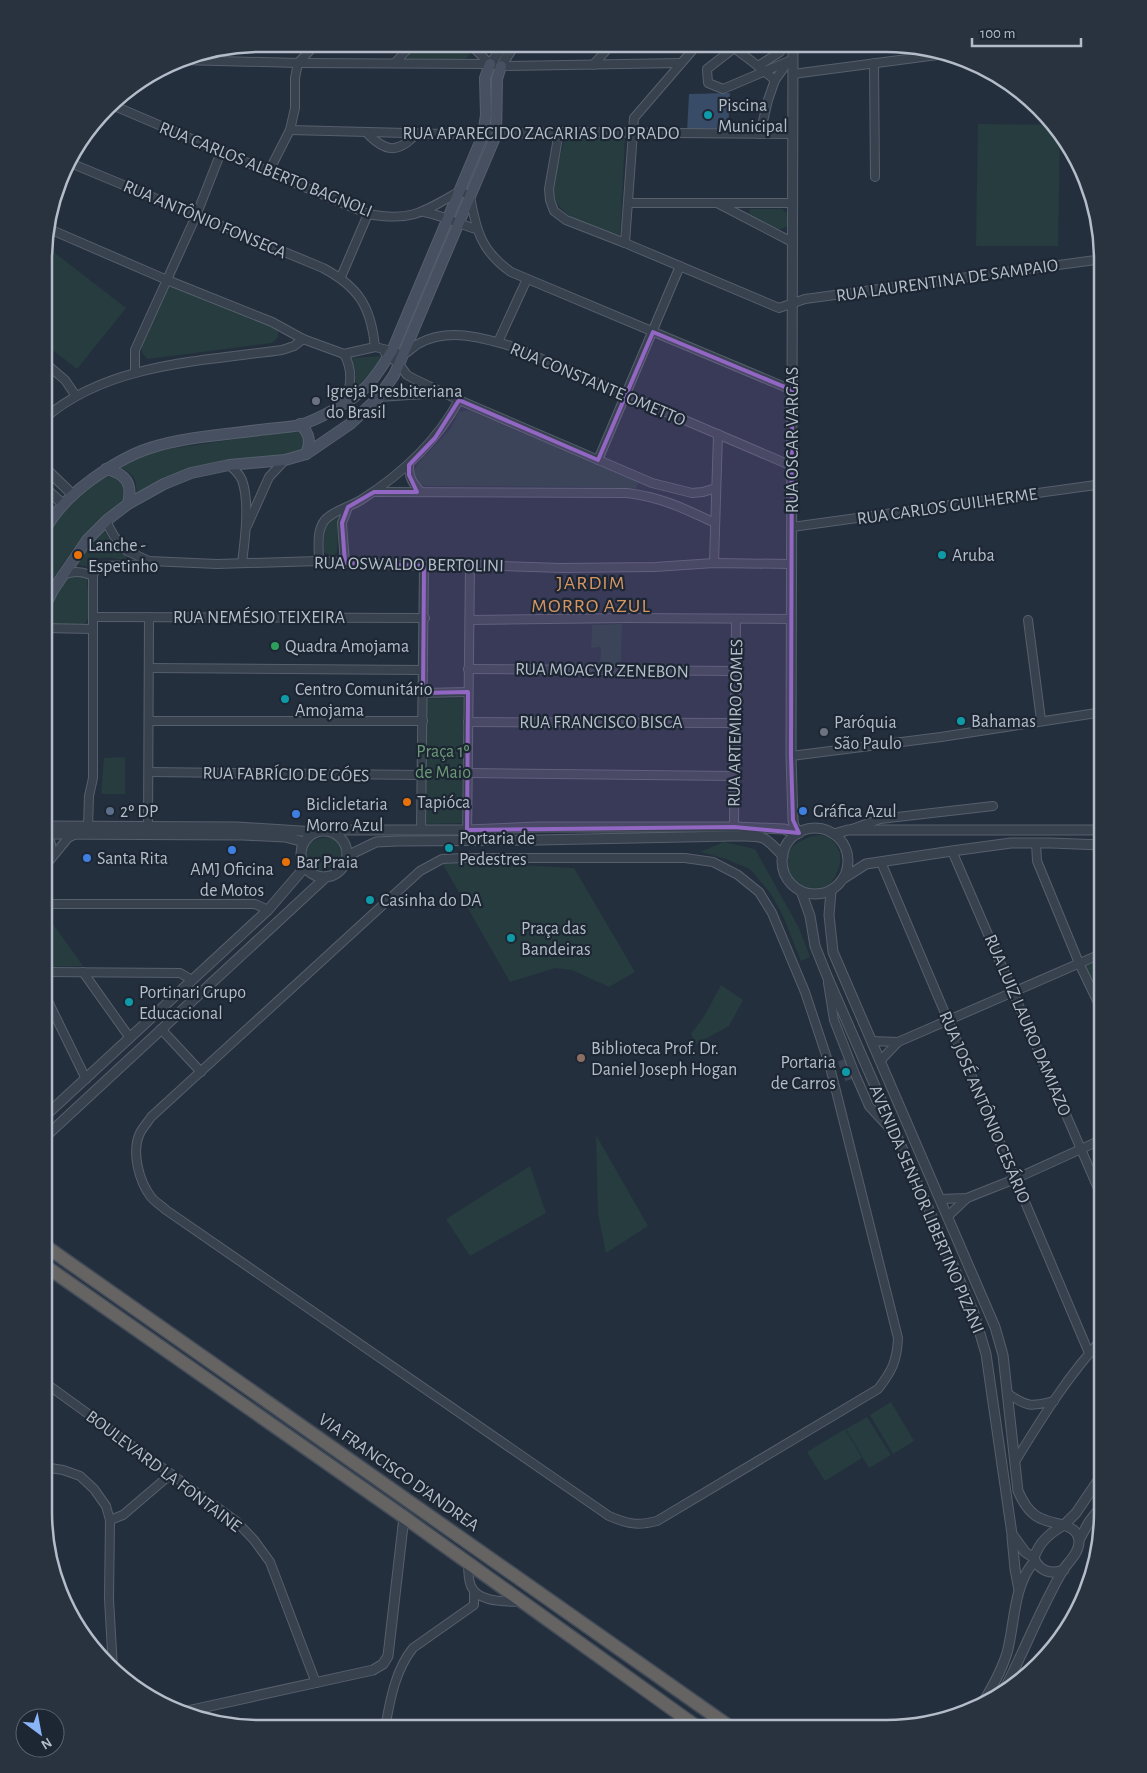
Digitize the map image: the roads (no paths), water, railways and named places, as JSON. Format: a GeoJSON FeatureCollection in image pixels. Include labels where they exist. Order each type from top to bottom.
{"type":"FeatureCollection","features":[{"type":"Feature","properties":{"kind":"highway","name":"VIA FRANCISCO D'ANDREA"},"geometry":{"type":"LineString","coordinates":[[52,1251],[720,1720]]}},
{"type":"Feature","properties":{"kind":"highway","name":"VIA FRANCISCO D'ANDREA"},"geometry":{"type":"LineString","coordinates":[[52,1271],[468,1562],[687,1720]]}},
{"type":"Feature","properties":{"kind":"main road"},"geometry":{"type":"LineString","coordinates":[[52,520],[72,494],[106,469],[152,447],[300,424],[326,414],[366,387],[448,219],[483,135],[486,115],[485,78],[490,64]]}},
{"type":"Feature","properties":{"kind":"main road"},"geometry":{"type":"LineString","coordinates":[[52,587],[88,540],[107,520],[128,504],[164,484],[191,473],[228,465],[285,460],[306,454],[350,424],[379,397],[394,375],[401,360],[496,135],[497,79],[501,66]]}},
{"type":"Feature","properties":{"kind":"main road"},"geometry":{"type":"LineString","coordinates":[[300,424],[309,437],[310,445],[306,454]]}},
{"type":"Feature","properties":{"kind":"main road"},"geometry":{"type":"LineString","coordinates":[[106,469],[117,472],[124,477],[129,485],[130,496],[128,504]]}},
{"type":"Feature","properties":{"kind":"street"},"geometry":{"type":"LineString","coordinates":[[269,171],[290,130],[295,108],[295,78],[298,63],[308,52]]}},
{"type":"Feature","properties":{"kind":"street"},"geometry":{"type":"LineString","coordinates":[[395,63],[405,52]]}},
{"type":"Feature","properties":{"kind":"street"},"geometry":{"type":"LineString","coordinates":[[478,52],[490,64]]}},
{"type":"Feature","properties":{"kind":"street"},"geometry":{"type":"LineString","coordinates":[[490,64],[499,52]]}},
{"type":"Feature","properties":{"kind":"street"},"geometry":{"type":"LineString","coordinates":[[501,66],[510,52]]}},
{"type":"Feature","properties":{"kind":"street"},"geometry":{"type":"LineString","coordinates":[[593,65],[605,52]]}},
{"type":"Feature","properties":{"kind":"street"},"geometry":{"type":"LineString","coordinates":[[625,243],[634,118],[692,52]]}},
{"type":"Feature","properties":{"kind":"street"},"geometry":{"type":"LineString","coordinates":[[729,52],[707,69],[708,84],[723,89],[791,52]]}},
{"type":"Feature","properties":{"kind":"street"},"geometry":{"type":"LineString","coordinates":[[739,52],[776,80]]}},
{"type":"Feature","properties":{"kind":"street"},"geometry":{"type":"LineString","coordinates":[[762,69],[780,52]]}},
{"type":"Feature","properties":{"kind":"street"},"geometry":{"type":"LineString","coordinates":[[760,134],[768,100],[791,52]]}},
{"type":"Feature","properties":{"kind":"street","name":"RUA OSCAR VARGAS"},"geometry":{"type":"LineString","coordinates":[[791,52],[793,74],[791,756],[793,820],[798,833]]}},
{"type":"Feature","properties":{"kind":"street"},"geometry":{"type":"LineString","coordinates":[[793,74],[925,57]]}},
{"type":"Feature","properties":{"kind":"street"},"geometry":{"type":"LineString","coordinates":[[211,59],[298,63],[490,64],[501,66],[682,63]]}},
{"type":"Feature","properties":{"kind":"street"},"geometry":{"type":"LineString","coordinates":[[874,63],[876,177]]}},
{"type":"Feature","properties":{"kind":"street","name":"RUA CARLOS ALBERTO BAGNOLI"},"geometry":{"type":"LineString","coordinates":[[119,108],[368,214],[388,218],[406,217],[424,212],[460,191]]}},
{"type":"Feature","properties":{"kind":"street","name":"RUA APARECIDO ZACARIAS DO PRADO"},"geometry":{"type":"LineString","coordinates":[[290,130],[483,135],[559,132],[792,134]]}},
{"type":"Feature","properties":{"kind":"street","name":"RUA LAURENTINA DE SAMPAIO"},"geometry":{"type":"LineString","coordinates":[[559,132],[549,189],[554,211],[566,220],[779,308],[805,299],[1094,260]]}},
{"type":"Feature","properties":{"kind":"street"},"geometry":{"type":"LineString","coordinates":[[367,133],[376,143],[394,148],[407,143],[416,134]]}},
{"type":"Feature","properties":{"kind":"street"},"geometry":{"type":"LineString","coordinates":[[135,373],[136,350],[196,216],[221,152]]}},
{"type":"Feature","properties":{"kind":"street","name":"RUA ANTÔNIO FONSECA"},"geometry":{"type":"LineString","coordinates":[[76,165],[323,268],[341,278],[350,286],[369,314],[373,329],[385,351]]}},
{"type":"Feature","properties":{"kind":"street"},"geometry":{"type":"LineString","coordinates":[[460,191],[470,196],[476,229],[487,250],[498,263],[511,272],[792,390]]}},
{"type":"Feature","properties":{"kind":"street"},"geometry":{"type":"LineString","coordinates":[[628,203],[792,203]]}},
{"type":"Feature","properties":{"kind":"street"},"geometry":{"type":"LineString","coordinates":[[717,203],[792,242]]}},
{"type":"Feature","properties":{"kind":"street","name":"RUA CARLOS ALBERTO BAGNOLI"},"geometry":{"type":"LineString","coordinates":[[424,212],[436,214],[458,224],[476,229]]}},
{"type":"Feature","properties":{"kind":"street"},"geometry":{"type":"LineString","coordinates":[[341,278],[368,214]]}},
{"type":"Feature","properties":{"kind":"street"},"geometry":{"type":"LineString","coordinates":[[55,231],[166,280],[272,322],[303,339],[344,354],[385,351],[401,360],[407,375],[459,400],[652,483],[692,493],[716,488]]}},
{"type":"Feature","properties":{"kind":"street"},"geometry":{"type":"LineString","coordinates":[[598,460],[680,266]]}},
{"type":"Feature","properties":{"kind":"street"},"geometry":{"type":"LineString","coordinates":[[498,342],[527,279]]}},
{"type":"Feature","properties":{"kind":"street","name":"RUA CONSTANTE OMETTO"},"geometry":{"type":"LineString","coordinates":[[401,360],[418,344],[437,337],[461,335],[498,342],[514,347],[792,466]]}},
{"type":"Feature","properties":{"kind":"street"},"geometry":{"type":"LineString","coordinates":[[52,413],[76,396],[95,386],[135,373],[282,350],[294,346],[303,339]]}},
{"type":"Feature","properties":{"kind":"street"},"geometry":{"type":"LineString","coordinates":[[344,354],[349,364],[351,376],[350,390],[346,402]]}},
{"type":"Feature","properties":{"kind":"street"},"geometry":{"type":"LineString","coordinates":[[52,369],[65,380],[76,396]]}},
{"type":"Feature","properties":{"kind":"street"},"geometry":{"type":"LineString","coordinates":[[379,397],[442,392]]}},
{"type":"Feature","properties":{"kind":"street"},"geometry":{"type":"LineString","coordinates":[[319,561],[320,531],[324,521],[331,514],[348,507],[374,492],[409,465],[435,438],[450,418],[459,400]]}},
{"type":"Feature","properties":{"kind":"street"},"geometry":{"type":"LineString","coordinates":[[714,563],[718,434]]}},
{"type":"Feature","properties":{"kind":"street"},"geometry":{"type":"LineString","coordinates":[[246,528],[269,477],[285,460]]}},
{"type":"Feature","properties":{"kind":"street"},"geometry":{"type":"LineString","coordinates":[[228,465],[241,478],[244,488],[246,528],[242,563]]}},
{"type":"Feature","properties":{"kind":"street"},"geometry":{"type":"LineString","coordinates":[[409,465],[409,475],[413,484],[422,492]]}},
{"type":"Feature","properties":{"kind":"street"},"geometry":{"type":"LineString","coordinates":[[52,475],[72,494]]}},
{"type":"Feature","properties":{"kind":"street"},"geometry":{"type":"LineString","coordinates":[[649,496],[652,483]]}},
{"type":"Feature","properties":{"kind":"street","name":"RUA CARLOS GUILHERME"},"geometry":{"type":"LineString","coordinates":[[792,527],[1094,485]]}},
{"type":"Feature","properties":{"kind":"street"},"geometry":{"type":"LineString","coordinates":[[374,492],[627,493],[649,496],[671,503],[715,523]]}},
{"type":"Feature","properties":{"kind":"street"},"geometry":{"type":"LineString","coordinates":[[52,494],[63,504]]}},
{"type":"Feature","properties":{"kind":"street"},"geometry":{"type":"LineString","coordinates":[[345,563],[342,523],[348,507]]}},
{"type":"Feature","properties":{"kind":"street","name":"RUA OSWALDO BERTOLINI"},"geometry":{"type":"LineString","coordinates":[[107,520],[114,536],[128,550],[149,561],[242,563],[319,561],[424,566],[470,565],[571,568],[654,567],[714,563],[792,564]]}},
{"type":"Feature","properties":{"kind":"street"},"geometry":{"type":"LineString","coordinates":[[88,827],[89,796],[93,778],[93,576],[95,570],[100,566],[142,564],[149,561]]}},
{"type":"Feature","properties":{"kind":"street"},"geometry":{"type":"LineString","coordinates":[[467,840],[470,565]]}},
{"type":"Feature","properties":{"kind":"street"},"geometry":{"type":"LineString","coordinates":[[397,840],[417,836],[421,830],[425,618],[424,566]]}},
{"type":"Feature","properties":{"kind":"street"},"geometry":{"type":"LineString","coordinates":[[62,575],[72,572],[83,572],[93,576]]}},
{"type":"Feature","properties":{"kind":"street","name":"RUA NEMÉSIO TEIXEIRA"},"geometry":{"type":"LineString","coordinates":[[94,617],[425,618]]}},
{"type":"Feature","properties":{"kind":"street"},"geometry":{"type":"LineString","coordinates":[[148,830],[149,617]]}},
{"type":"Feature","properties":{"kind":"street"},"geometry":{"type":"LineString","coordinates":[[470,620],[626,618],[791,620]]}},
{"type":"Feature","properties":{"kind":"street","name":"RUA ARTEMIRO GOMES"},"geometry":{"type":"LineString","coordinates":[[734,827],[736,619]]}},
{"type":"Feature","properties":{"kind":"street"},"geometry":{"type":"LineString","coordinates":[[1028,620],[1041,720]]}},
{"type":"Feature","properties":{"kind":"street"},"geometry":{"type":"LineString","coordinates":[[52,628],[93,629]]}},
{"type":"Feature","properties":{"kind":"street"},"geometry":{"type":"LineString","coordinates":[[149,668],[423,670]]}},
{"type":"Feature","properties":{"kind":"street","name":"RUA MOACYR ZENEBON"},"geometry":{"type":"LineString","coordinates":[[468,668],[736,671]]}},
{"type":"Feature","properties":{"kind":"street"},"geometry":{"type":"LineString","coordinates":[[423,693],[468,692]]}},
{"type":"Feature","properties":{"kind":"street"},"geometry":{"type":"LineString","coordinates":[[791,756],[941,737],[1094,713]]}},
{"type":"Feature","properties":{"kind":"street"},"geometry":{"type":"LineString","coordinates":[[149,721],[423,722]]}},
{"type":"Feature","properties":{"kind":"street","name":"RUA FRANCISCO BISCA"},"geometry":{"type":"LineString","coordinates":[[468,722],[735,722]]}},
{"type":"Feature","properties":{"kind":"street","name":"RUA FABRÍCIO DE GÓES"},"geometry":{"type":"LineString","coordinates":[[149,772],[422,775]]}},
{"type":"Feature","properties":{"kind":"street"},"geometry":{"type":"LineString","coordinates":[[467,773],[735,776]]}},
{"type":"Feature","properties":{"kind":"street"},"geometry":{"type":"LineString","coordinates":[[834,834],[880,818],[994,806]]}},
{"type":"Feature","properties":{"kind":"street"},"geometry":{"type":"LineString","coordinates":[[52,826],[285,836],[304,842]]}},
{"type":"Feature","properties":{"kind":"street"},"geometry":{"type":"LineString","coordinates":[[52,834],[237,827],[320,831],[331,832],[338,835],[344,841],[347,848],[347,856],[345,864],[340,870],[334,875],[326,877],[310,873],[305,868],[300,855],[304,842],[309,836],[320,831],[467,830],[538,827],[734,827],[784,829],[798,833]]}},
{"type":"Feature","properties":{"kind":"street"},"geometry":{"type":"LineString","coordinates":[[844,878],[848,869],[846,850],[842,841],[834,834],[817,828],[808,829],[798,833],[785,848],[783,867],[786,877],[792,885],[801,891],[821,894],[831,891],[844,878],[866,864],[1011,844],[1094,845]]}},
{"type":"Feature","properties":{"kind":"street"},"geometry":{"type":"LineString","coordinates":[[848,830],[1094,830]]}},
{"type":"Feature","properties":{"kind":"street"},"geometry":{"type":"LineString","coordinates":[[52,856],[68,838],[76,834]]}},
{"type":"Feature","properties":{"kind":"street"},"geometry":{"type":"LineString","coordinates":[[347,856],[376,842],[397,840],[757,836],[771,842],[783,856]]}},
{"type":"Feature","properties":{"kind":"street"},"geometry":{"type":"LineString","coordinates":[[1036,843],[1036,861],[1094,994]]}},
{"type":"Feature","properties":{"kind":"street","name":"RUA LUIZ LAURO DAMIAZO"},"geometry":{"type":"LineString","coordinates":[[952,851],[1094,1179]]}},
{"type":"Feature","properties":{"kind":"street"},"geometry":{"type":"LineString","coordinates":[[463,858],[685,858],[714,862],[738,875],[759,892],[772,913],[805,992],[830,1067],[898,1338],[897,1356],[890,1374],[878,1388],[657,1521],[642,1525],[628,1524],[609,1516],[166,1210],[152,1198],[143,1183],[138,1167],[136,1150],[139,1134],[152,1117],[420,871],[442,860],[463,858]]}},
{"type":"Feature","properties":{"kind":"street","name":"RUA JOSÉ ANTÔNIO CESÁRIO"},"geometry":{"type":"LineString","coordinates":[[881,862],[1088,1353]]}},
{"type":"Feature","properties":{"kind":"street"},"geometry":{"type":"LineString","coordinates":[[52,1110],[268,910],[305,868]]}},
{"type":"Feature","properties":{"kind":"street"},"geometry":{"type":"LineString","coordinates":[[52,1131],[326,877]]}},
{"type":"Feature","properties":{"kind":"street","name":"AVENIDA SENHOR LIBERTINO PIZANI"},"geometry":{"type":"LineString","coordinates":[[801,891],[810,916],[815,946],[827,976],[974,1313],[986,1354],[1012,1534],[1025,1552],[1034,1560]]}},
{"type":"Feature","properties":{"kind":"street","name":"AVENIDA SENHOR LIBERTINO PIZANI"},"geometry":{"type":"LineString","coordinates":[[831,891],[829,915],[833,952],[995,1327],[1003,1355],[1018,1491],[1024,1505],[1033,1515],[1045,1521],[1064,1525]]}},
{"type":"Feature","properties":{"kind":"street"},"geometry":{"type":"LineString","coordinates":[[52,904],[255,904],[268,910]]}},
{"type":"Feature","properties":{"kind":"street"},"geometry":{"type":"LineString","coordinates":[[880,1060],[898,1042],[1094,957]]}},
{"type":"Feature","properties":{"kind":"street"},"geometry":{"type":"LineString","coordinates":[[52,972],[180,973],[192,980]]}},
{"type":"Feature","properties":{"kind":"street"},"geometry":{"type":"LineString","coordinates":[[83,972],[130,1038]]}},
{"type":"Feature","properties":{"kind":"street"},"geometry":{"type":"LineString","coordinates":[[827,976],[834,1020],[848,1062],[850,1076],[869,1106],[898,1136]]}},
{"type":"Feature","properties":{"kind":"street"},"geometry":{"type":"LineString","coordinates":[[52,1009],[86,1079]]}},
{"type":"Feature","properties":{"kind":"street"},"geometry":{"type":"LineString","coordinates":[[161,1029],[200,1072]]}},
{"type":"Feature","properties":{"kind":"street"},"geometry":{"type":"LineString","coordinates":[[872,1041],[898,1042]]}},
{"type":"Feature","properties":{"kind":"street"},"geometry":{"type":"LineString","coordinates":[[830,1067],[839,1065]]}},
{"type":"Feature","properties":{"kind":"street"},"geometry":{"type":"LineString","coordinates":[[834,1080],[850,1076]]}},
{"type":"Feature","properties":{"kind":"street"},"geometry":{"type":"LineString","coordinates":[[940,1199],[966,1198],[1015,1179],[1094,1143]]}},
{"type":"Feature","properties":{"kind":"street"},"geometry":{"type":"LineString","coordinates":[[948,1216],[966,1198]]}},
{"type":"Feature","properties":{"kind":"street"},"geometry":{"type":"LineString","coordinates":[[1016,1460],[1054,1401],[1094,1347]]}},
{"type":"Feature","properties":{"kind":"street","name":"BOULEVARD LA FONTAINE"},"geometry":{"type":"LineString","coordinates":[[52,1388],[236,1521],[260,1547],[270,1562],[316,1683]]}},
{"type":"Feature","properties":{"kind":"street"},"geometry":{"type":"LineString","coordinates":[[1007,1393],[1020,1402],[1030,1405],[1054,1401]]}},
{"type":"Feature","properties":{"kind":"street"},"geometry":{"type":"LineString","coordinates":[[52,1468],[80,1476],[94,1489],[106,1506],[110,1520],[109,1600],[112,1658]]}},
{"type":"Feature","properties":{"kind":"street"},"geometry":{"type":"LineString","coordinates":[[110,1520],[124,1515],[171,1474]]}},
{"type":"Feature","properties":{"kind":"street"},"geometry":{"type":"LineString","coordinates":[[988,1694],[1007,1654],[1025,1574],[1034,1560],[1037,1550],[1049,1534],[1064,1525],[1076,1513],[1094,1486]]}},
{"type":"Feature","properties":{"kind":"street"},"geometry":{"type":"LineString","coordinates":[[1079,1540],[1094,1516]]}},
{"type":"Feature","properties":{"kind":"street"},"geometry":{"type":"LineString","coordinates":[[195,1709],[373,1670],[383,1664],[388,1656],[404,1517]]}},
{"type":"Feature","properties":{"kind":"street"},"geometry":{"type":"LineString","coordinates":[[1009,1680],[1064,1570],[1078,1550],[1079,1540],[1077,1533],[1072,1528],[1064,1525]]}},
{"type":"Feature","properties":{"kind":"street"},"geometry":{"type":"LineString","coordinates":[[1012,1534],[1015,1569],[1020,1592]]}},
{"type":"Feature","properties":{"kind":"street"},"geometry":{"type":"LineString","coordinates":[[1034,1560],[1040,1568],[1049,1573],[1064,1570]]}},
{"type":"Feature","properties":{"kind":"street"},"geometry":{"type":"LineString","coordinates":[[468,1562],[469,1583],[474,1592],[480,1596],[498,1601],[523,1602]]}},
{"type":"Feature","properties":{"kind":"street"},"geometry":{"type":"LineString","coordinates":[[386,1720],[390,1699],[407,1655],[413,1648],[474,1605],[474,1592]]}},
{"type":"Feature","properties":{"kind":"water","name":"Piscina Municipal"},"geometry":{"type":"Polygon","coordinates":[[[730,93],[728,132],[687,132],[689,94],[730,93]]]}},
{"type":"Feature","properties":{"kind":"tunnel"},"geometry":{"type":"LineString","coordinates":[[839,1065],[848,1062]]}},
{"type":"Feature","properties":{"kind":"tunnel"},"geometry":{"type":"LineString","coordinates":[[844,1077],[852,1075]]}},
{"type":"Feature","properties":{"kind":"place","name":"Piscina Municipal"},"geometry":{"type":"Point","coordinates":[708,115]}},
{"type":"Feature","properties":{"kind":"place","name":"Igreja Presbiteriana do Brasil"},"geometry":{"type":"Point","coordinates":[316,401]}},
{"type":"Feature","properties":{"kind":"place","name":"Lanche - Espetinho"},"geometry":{"type":"Point","coordinates":[78,555]}},
{"type":"Feature","properties":{"kind":"place","name":"Aruba"},"geometry":{"type":"Point","coordinates":[942,555]}},
{"type":"Feature","properties":{"kind":"place","name":"Quadra Amojama"},"geometry":{"type":"Point","coordinates":[275,646]}},
{"type":"Feature","properties":{"kind":"place","name":"Centro Comunitário Amojama"},"geometry":{"type":"Point","coordinates":[285,699]}},
{"type":"Feature","properties":{"kind":"place","name":"Bahamas"},"geometry":{"type":"Point","coordinates":[961,721]}},
{"type":"Feature","properties":{"kind":"place","name":"Paróquia São Paulo"},"geometry":{"type":"Point","coordinates":[824,732]}},
{"type":"Feature","properties":{"kind":"place","name":"Tapióca"},"geometry":{"type":"Point","coordinates":[407,802]}},
{"type":"Feature","properties":{"kind":"place","name":"2º DP"},"geometry":{"type":"Point","coordinates":[110,811]}},
{"type":"Feature","properties":{"kind":"place","name":"Gráfica Azul"},"geometry":{"type":"Point","coordinates":[803,811]}},
{"type":"Feature","properties":{"kind":"place","name":"Biclicletaria Morro Azul"},"geometry":{"type":"Point","coordinates":[296,814]}},
{"type":"Feature","properties":{"kind":"place","name":"Portaria de Pedestres"},"geometry":{"type":"Point","coordinates":[449,848]}},
{"type":"Feature","properties":{"kind":"place","name":"AMJ Oficina de Motos"},"geometry":{"type":"Point","coordinates":[232,850]}},
{"type":"Feature","properties":{"kind":"place","name":"Santa Rita"},"geometry":{"type":"Point","coordinates":[87,858]}},
{"type":"Feature","properties":{"kind":"place","name":"Bar Praia"},"geometry":{"type":"Point","coordinates":[286,862]}},
{"type":"Feature","properties":{"kind":"place","name":"Casinha do DA"},"geometry":{"type":"Point","coordinates":[370,900]}},
{"type":"Feature","properties":{"kind":"place","name":"Praça das Bandeiras"},"geometry":{"type":"Point","coordinates":[511,938]}},
{"type":"Feature","properties":{"kind":"place","name":"Portinari Grupo Educacional"},"geometry":{"type":"Point","coordinates":[129,1002]}},
{"type":"Feature","properties":{"kind":"place","name":"Biblioteca Prof. Dr. Daniel Joseph Hogan"},"geometry":{"type":"Point","coordinates":[581,1058]}},
{"type":"Feature","properties":{"kind":"place","name":"Portaria de Carros"},"geometry":{"type":"Point","coordinates":[846,1072]}},
{"type":"Feature","properties":{"kind":"district","name":"JARDIM MORRO AZUL"},"geometry":{"type":"Point","coordinates":[591,594]}},
{"type":"Feature","properties":{"kind":"park label","name":"Praça 1º de Maio"},"geometry":{"type":"Point","coordinates":[443,761]}}]}
